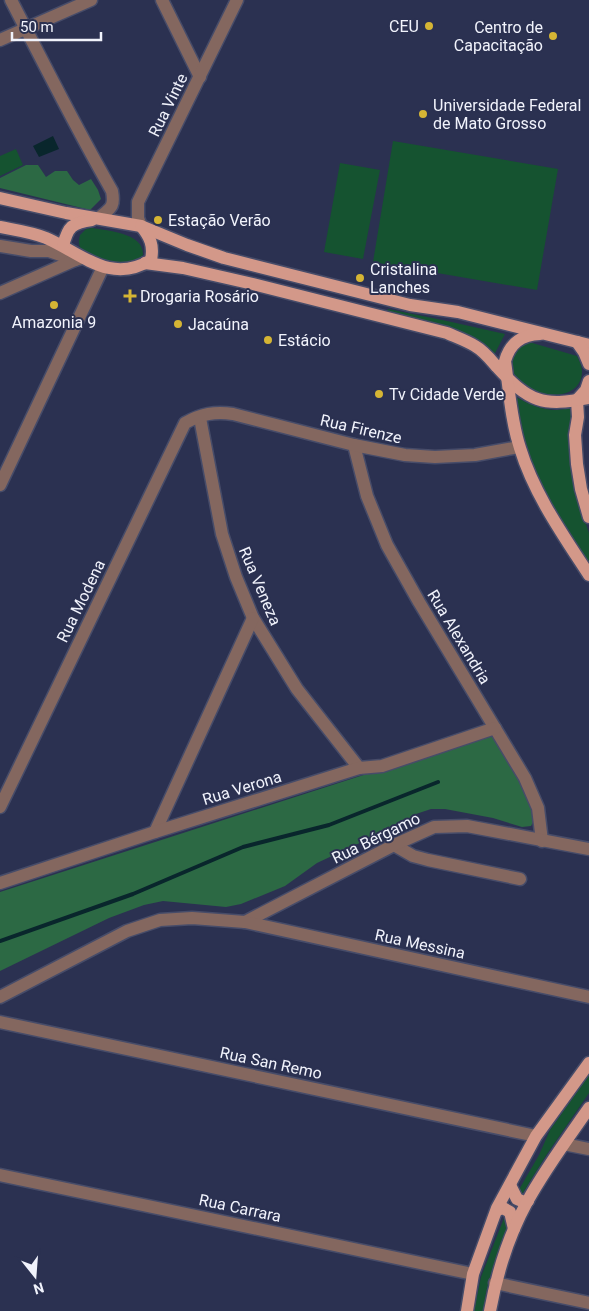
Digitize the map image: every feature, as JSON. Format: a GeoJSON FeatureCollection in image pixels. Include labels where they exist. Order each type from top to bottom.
{"type":"FeatureCollection","features":[{"type":"Feature","properties":{"kind":"main road"},"geometry":{"type":"LineString","coordinates":[[0,198],[66,213],[141,226],[186,245],[224,258],[410,306],[458,312],[546,333],[583,344],[589,364]]}},
{"type":"Feature","properties":{"kind":"main road"},"geometry":{"type":"LineString","coordinates":[[63,246],[66,234],[77,222],[99,218]]}},
{"type":"Feature","properties":{"kind":"main road"},"geometry":{"type":"LineString","coordinates":[[0,227],[43,237],[63,246],[78,259],[103,267],[126,268],[151,260],[152,246],[149,237],[141,226]]}},
{"type":"Feature","properties":{"kind":"main road"},"geometry":{"type":"LineString","coordinates":[[145,263],[183,268],[244,282],[447,333],[475,346],[523,393],[533,398],[546,402],[583,399]]}},
{"type":"Feature","properties":{"kind":"main road"},"geometry":{"type":"LineString","coordinates":[[546,333],[526,336],[513,344],[505,361],[519,447],[536,488],[558,527],[589,575]]}},
{"type":"Feature","properties":{"kind":"main road"},"geometry":{"type":"LineString","coordinates":[[589,381],[578,417],[575,435],[581,489],[589,517]]}},
{"type":"Feature","properties":{"kind":"main road"},"geometry":{"type":"LineString","coordinates":[[467,1311],[473,1274],[497,1210],[536,1136],[589,1063]]}},
{"type":"Feature","properties":{"kind":"main road"},"geometry":{"type":"LineString","coordinates":[[490,1311],[495,1282],[514,1229],[528,1201],[589,1108]]}},
{"type":"Feature","properties":{"kind":"main road"},"geometry":{"type":"LineString","coordinates":[[510,1184],[517,1199],[524,1202],[528,1201]]}},
{"type":"Feature","properties":{"kind":"main road"},"geometry":{"type":"LineString","coordinates":[[497,1210],[502,1208],[510,1212],[514,1229]]}},
{"type":"Feature","properties":{"kind":"street"},"geometry":{"type":"LineString","coordinates":[[11,0],[49,72],[67,112],[112,191],[114,200],[111,208],[99,218]]}},
{"type":"Feature","properties":{"kind":"street"},"geometry":{"type":"LineString","coordinates":[[0,40],[90,0]]}},
{"type":"Feature","properties":{"kind":"street"},"geometry":{"type":"LineString","coordinates":[[162,0],[200,77]]}},
{"type":"Feature","properties":{"kind":"street","name":"Rua Vinte"},"geometry":{"type":"LineString","coordinates":[[141,226],[138,218],[138,202],[237,0]]}},
{"type":"Feature","properties":{"kind":"street"},"geometry":{"type":"LineString","coordinates":[[0,246],[31,251],[49,251],[78,259]]}},
{"type":"Feature","properties":{"kind":"street"},"geometry":{"type":"LineString","coordinates":[[0,293],[78,259]]}},
{"type":"Feature","properties":{"kind":"street"},"geometry":{"type":"LineString","coordinates":[[0,485],[103,267]]}},
{"type":"Feature","properties":{"kind":"street","name":"Rua Firenze"},"geometry":{"type":"LineString","coordinates":[[200,418],[215,412],[232,414],[354,445],[405,455],[435,457],[476,455],[519,447]]}},
{"type":"Feature","properties":{"kind":"street","name":"Rua Veneza"},"geometry":{"type":"LineString","coordinates":[[200,418],[222,534],[236,577],[253,618],[297,688],[329,732],[359,768]]}},
{"type":"Feature","properties":{"kind":"street","name":"Rua Modena"},"geometry":{"type":"LineString","coordinates":[[0,807],[182,429],[185,424],[200,418]]}},
{"type":"Feature","properties":{"kind":"street","name":"Rua Alexandria"},"geometry":{"type":"LineString","coordinates":[[354,445],[367,496],[387,545],[525,778],[538,808],[542,841]]}},
{"type":"Feature","properties":{"kind":"street"},"geometry":{"type":"LineString","coordinates":[[155,832],[253,618]]}},
{"type":"Feature","properties":{"kind":"street","name":"Rua Verona"},"geometry":{"type":"LineString","coordinates":[[0,883],[359,768],[382,766],[495,728]]}},
{"type":"Feature","properties":{"kind":"street","name":"Rua Bérgamo"},"geometry":{"type":"LineString","coordinates":[[245,922],[394,845],[434,828],[467,826],[589,849]]}},
{"type":"Feature","properties":{"kind":"street"},"geometry":{"type":"LineString","coordinates":[[394,845],[413,856],[520,879]]}},
{"type":"Feature","properties":{"kind":"street","name":"Rua Messina"},"geometry":{"type":"LineString","coordinates":[[0,996],[127,931],[160,920],[192,918],[245,922],[589,997]]}},
{"type":"Feature","properties":{"kind":"street","name":"Rua San Remo"},"geometry":{"type":"LineString","coordinates":[[0,1022],[536,1136]]}},
{"type":"Feature","properties":{"kind":"street"},"geometry":{"type":"LineString","coordinates":[[564,1144],[589,1149]]}},
{"type":"Feature","properties":{"kind":"street","name":"Rua Carrara"},"geometry":{"type":"LineString","coordinates":[[0,1174],[473,1274]]}},
{"type":"Feature","properties":{"kind":"street"},"geometry":{"type":"LineString","coordinates":[[495,1282],[589,1303]]}},
{"type":"Feature","properties":{"kind":"green space"},"geometry":{"type":"Polygon","coordinates":[[[393,141],[558,169],[537,290],[373,262],[393,141]]]}},
{"type":"Feature","properties":{"kind":"green space"},"geometry":{"type":"Polygon","coordinates":[[[16,149],[23,165],[0,176],[0,156],[16,149]]]}},
{"type":"Feature","properties":{"kind":"green space"},"geometry":{"type":"Polygon","coordinates":[[[340,163],[380,170],[363,259],[324,252],[340,163]]]}},
{"type":"Feature","properties":{"kind":"green space"},"geometry":{"type":"Polygon","coordinates":[[[26,165],[38,165],[46,177],[55,171],[67,171],[79,185],[91,179],[101,199],[90,210],[0,188],[0,178],[26,165]]]}},
{"type":"Feature","properties":{"kind":"green space"},"geometry":{"type":"Polygon","coordinates":[[[92,228],[124,234],[132,238],[142,248],[143,255],[134,262],[125,263],[88,254],[80,247],[79,240],[80,235],[86,229],[92,228]]]}},
{"type":"Feature","properties":{"kind":"green space"},"geometry":{"type":"Polygon","coordinates":[[[388,309],[505,334],[494,355],[479,342],[456,329],[387,311],[388,309]]]}},
{"type":"Feature","properties":{"kind":"green space"},"geometry":{"type":"Polygon","coordinates":[[[529,342],[577,356],[582,371],[581,378],[574,389],[555,395],[537,392],[514,377],[512,355],[515,349],[529,342]]]}},
{"type":"Feature","properties":{"kind":"green space"},"geometry":{"type":"Polygon","coordinates":[[[516,397],[544,409],[558,410],[574,406],[569,429],[570,454],[574,489],[589,533],[589,565],[541,485],[525,442],[516,397]]]}},
{"type":"Feature","properties":{"kind":"green space"},"geometry":{"type":"Polygon","coordinates":[[[494,733],[534,809],[534,820],[531,826],[522,827],[493,818],[445,809],[431,809],[416,814],[398,825],[317,863],[285,886],[241,904],[226,907],[163,901],[144,905],[109,918],[0,971],[0,892],[494,733]]]}},
{"type":"Feature","properties":{"kind":"green space"},"geometry":{"type":"Polygon","coordinates":[[[589,1075],[589,1093],[521,1196],[517,1193],[539,1155],[550,1130],[589,1075]]]}},
{"type":"Feature","properties":{"kind":"green space"},"geometry":{"type":"Polygon","coordinates":[[[504,1218],[508,1227],[490,1277],[484,1311],[474,1311],[481,1277],[504,1218]]]}},
{"type":"Feature","properties":{"kind":"shaded area"},"geometry":{"type":"Polygon","coordinates":[[[53,136],[59,149],[39,157],[33,146],[53,136]]]}},
{"type":"Feature","properties":{"kind":"waterway"},"geometry":{"type":"LineString","coordinates":[[0,941],[133,894],[243,847],[329,825],[438,782]]}},
{"type":"Feature","properties":{"kind":"place","name":"CEU"},"geometry":{"type":"Point","coordinates":[429,26]}},
{"type":"Feature","properties":{"kind":"place","name":"Centro de Capacitação"},"geometry":{"type":"Point","coordinates":[553,36]}},
{"type":"Feature","properties":{"kind":"place","name":"Universidade Federal de Mato Grosso"},"geometry":{"type":"Point","coordinates":[423,114]}},
{"type":"Feature","properties":{"kind":"place","name":"Estação Verão"},"geometry":{"type":"Point","coordinates":[158,220]}},
{"type":"Feature","properties":{"kind":"place","name":"Cristalina Lanches"},"geometry":{"type":"Point","coordinates":[360,278]}},
{"type":"Feature","properties":{"kind":"place","name":"Drogaria Rosário"},"geometry":{"type":"Point","coordinates":[130,296]}},
{"type":"Feature","properties":{"kind":"place","name":"Amazonia 9"},"geometry":{"type":"Point","coordinates":[54,305]}},
{"type":"Feature","properties":{"kind":"place","name":"Jacaúna"},"geometry":{"type":"Point","coordinates":[178,324]}},
{"type":"Feature","properties":{"kind":"place","name":"Estácio"},"geometry":{"type":"Point","coordinates":[268,340]}},
{"type":"Feature","properties":{"kind":"place","name":"Tv Cidade Verde"},"geometry":{"type":"Point","coordinates":[379,394]}}]}
